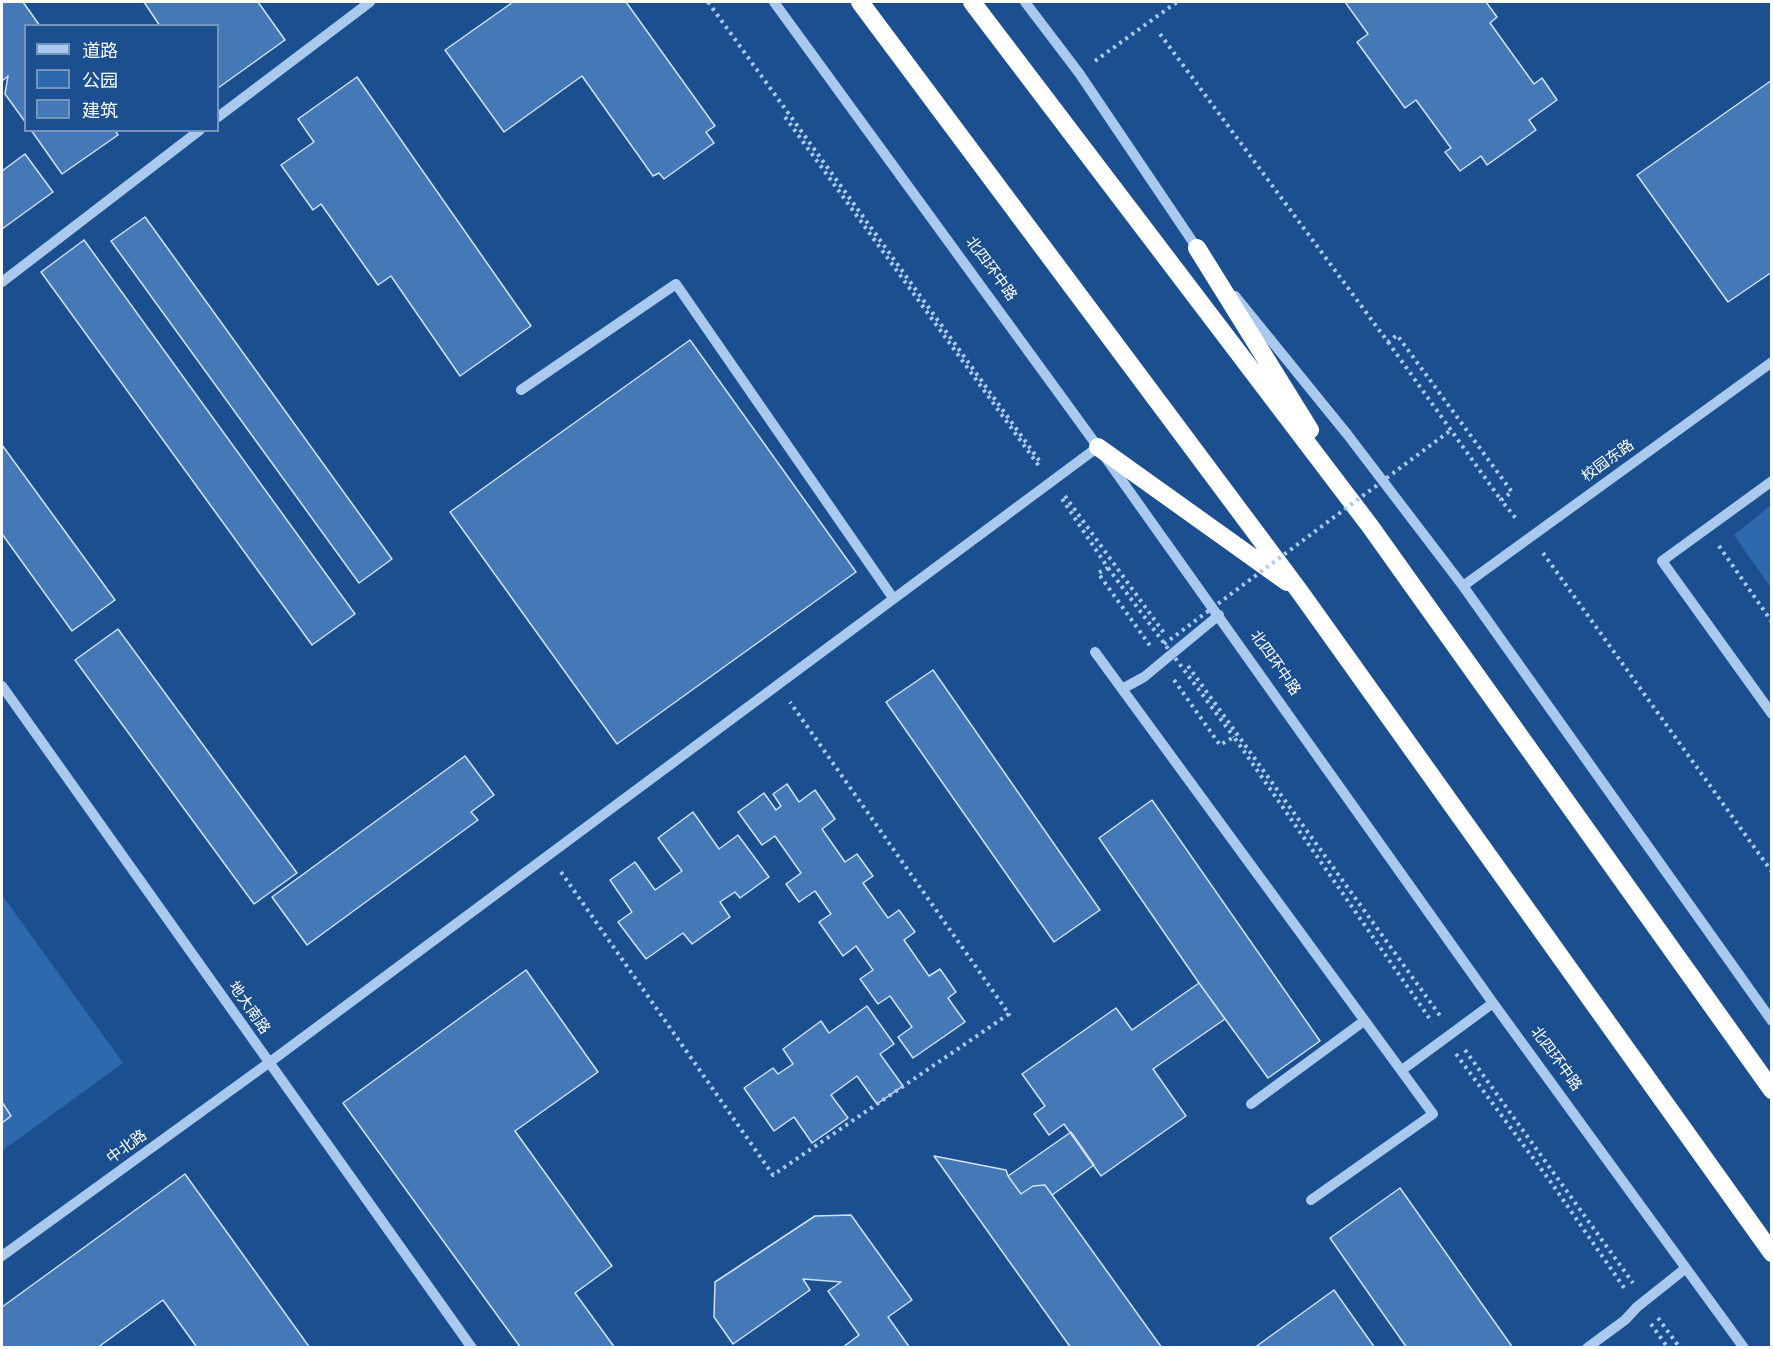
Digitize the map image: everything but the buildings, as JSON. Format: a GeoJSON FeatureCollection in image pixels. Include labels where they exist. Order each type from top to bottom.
{"type":"FeatureCollection","features":[{"type":"Feature","properties":{"kind":"highway"},"geometry":{"type":"LineString","coordinates":[[860,2],[1300,592],[1772,1253]]}},
{"type":"Feature","properties":{"kind":"highway"},"geometry":{"type":"LineString","coordinates":[[972,2],[1370,526],[1772,1090]]}},
{"type":"Feature","properties":{"kind":"highway"},"geometry":{"type":"LineString","coordinates":[[1197,248],[1370,526]]}},
{"type":"Feature","properties":{"kind":"highway"},"geometry":{"type":"LineString","coordinates":[[1098,447],[1300,592]]}},
{"type":"Feature","properties":{"kind":"street"},"geometry":{"type":"LineString","coordinates":[[219,116],[370,2]]}},
{"type":"Feature","properties":{"kind":"street","name":"北四环中路"},"geometry":{"type":"LineString","coordinates":[[774,2],[1098,447],[1493,1003],[1744,1347]]}},
{"type":"Feature","properties":{"kind":"street"},"geometry":{"type":"LineString","coordinates":[[1025,2],[1079,73],[1197,248],[1347,434],[1463,586],[1772,1022]]}},
{"type":"Feature","properties":{"kind":"street"},"geometry":{"type":"LineString","coordinates":[[2,282],[197,132]]}},
{"type":"Feature","properties":{"kind":"street"},"geometry":{"type":"LineString","coordinates":[[521,390],[676,284],[893,598]]}},
{"type":"Feature","properties":{"kind":"street","name":"校园东路"},"geometry":{"type":"LineString","coordinates":[[1463,586],[1771,364]]}},
{"type":"Feature","properties":{"kind":"street","name":"中北路"},"geometry":{"type":"LineString","coordinates":[[2,1256],[270,1062],[1098,447]]}},
{"type":"Feature","properties":{"kind":"street"},"geometry":{"type":"LineString","coordinates":[[1772,481],[1662,561],[1772,714]]}},
{"type":"Feature","properties":{"kind":"street"},"geometry":{"type":"LineString","coordinates":[[1122,689],[1144,676],[1219,615]]}},
{"type":"Feature","properties":{"kind":"street"},"geometry":{"type":"LineString","coordinates":[[1095,652],[1433,1114],[1311,1200]]}},
{"type":"Feature","properties":{"kind":"street","name":"地大南路"},"geometry":{"type":"LineString","coordinates":[[2,686],[472,1347]]}},
{"type":"Feature","properties":{"kind":"street"},"geometry":{"type":"LineString","coordinates":[[1402,1070],[1493,1003]]}},
{"type":"Feature","properties":{"kind":"street"},"geometry":{"type":"LineString","coordinates":[[1251,1104],[1364,1021]]}},
{"type":"Feature","properties":{"kind":"street"},"geometry":{"type":"LineString","coordinates":[[1587,1347],[1625,1320],[1686,1268]]}},
{"type":"Feature","properties":{"kind":"path"},"geometry":{"type":"LineString","coordinates":[[708,2],[1051,480],[1108,568],[1234,737]]}},
{"type":"Feature","properties":{"kind":"path"},"geometry":{"type":"LineString","coordinates":[[1079,73],[1177,2]]}},
{"type":"Feature","properties":{"kind":"path"},"geometry":{"type":"LineString","coordinates":[[1160,34],[1388,342],[1501,500],[1530,536],[1772,872]]}},
{"type":"Feature","properties":{"kind":"path"},"geometry":{"type":"LineString","coordinates":[[785,117],[1176,650],[1680,1347]]}},
{"type":"Feature","properties":{"kind":"path"},"geometry":{"type":"LineString","coordinates":[[1388,342],[1397,335],[1512,492],[1501,500]]}},
{"type":"Feature","properties":{"kind":"path"},"geometry":{"type":"LineString","coordinates":[[1164,644],[1451,430]]}},
{"type":"Feature","properties":{"kind":"path"},"geometry":{"type":"LineString","coordinates":[[1706,529],[1772,622]]}},
{"type":"Feature","properties":{"kind":"path"},"geometry":{"type":"LineString","coordinates":[[549,855],[773,1175],[1009,1014],[788,699]]}},
{"type":"Feature","properties":{"kind":"green space"},"geometry":{"type":"Polygon","coordinates":[[[1771,505],[1771,588],[1734,535],[1771,505]]]}},
{"type":"Feature","properties":{"kind":"green space"},"geometry":{"type":"Polygon","coordinates":[[[2,895],[123,1063],[2,1151],[2,895]]]}}]}
